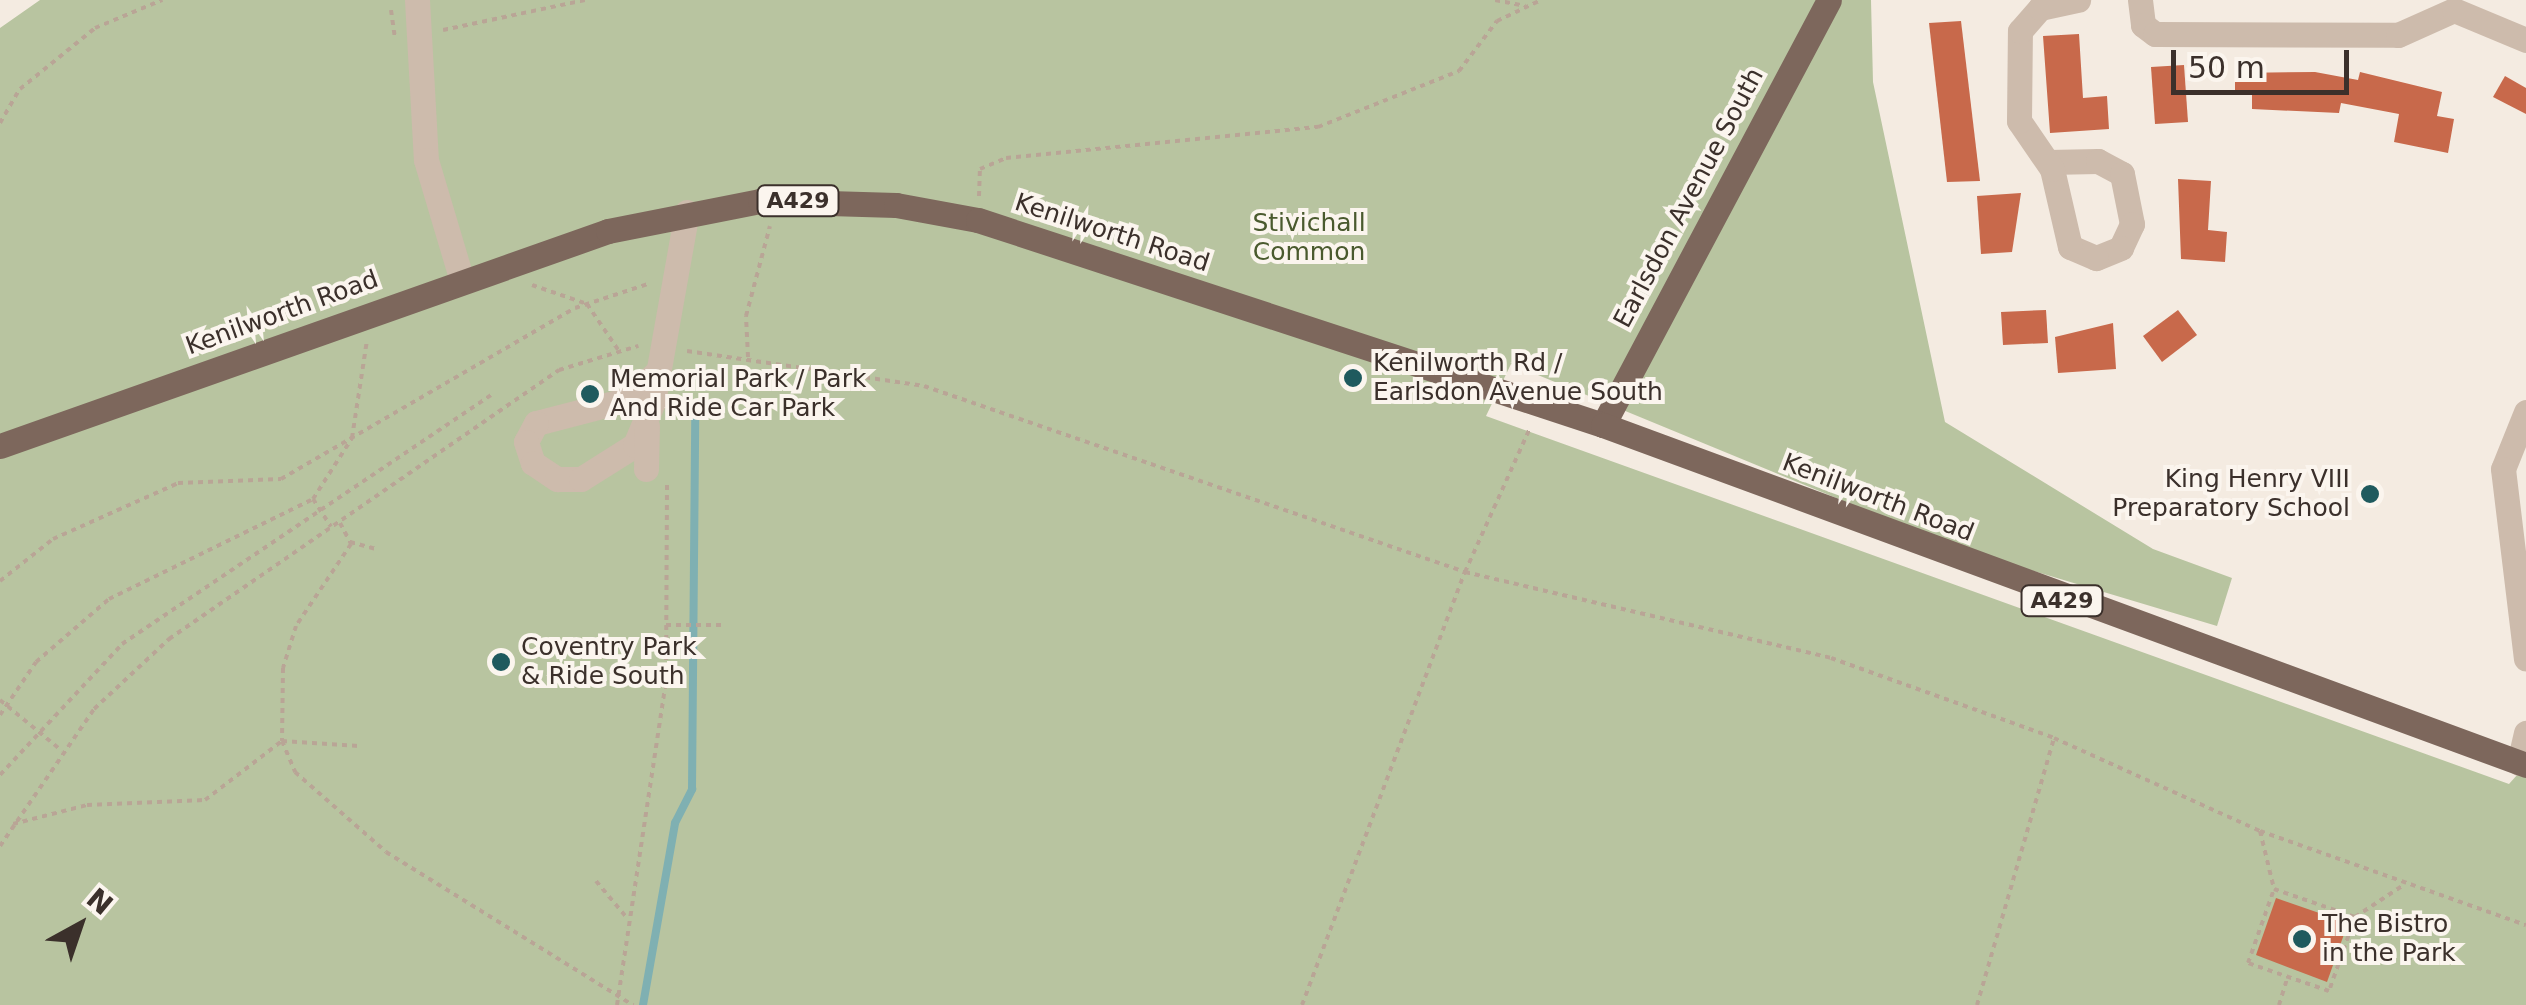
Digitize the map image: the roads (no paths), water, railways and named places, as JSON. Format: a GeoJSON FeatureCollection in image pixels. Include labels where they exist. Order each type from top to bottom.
{"type":"FeatureCollection","features":[{"type":"Feature","properties":{"kind":"main road","name":"Earlsdon Avenue South"},"geometry":{"type":"LineString","coordinates":[[1602,425],[1829,0]]}},
{"type":"Feature","properties":{"kind":"main road","name":"Kenilworth Road"},"geometry":{"type":"LineString","coordinates":[[0,446],[511,264],[687,212],[778,201],[896,205],[978,220],[1602,425],[2523,764]]}},
{"type":"Feature","properties":{"kind":"street"},"geometry":{"type":"LineString","coordinates":[[416,0],[426,160],[462,281]]}},
{"type":"Feature","properties":{"kind":"street"},"geometry":{"type":"LineString","coordinates":[[2048,162],[2020,121],[2018,40],[2040,8],[2078,0]]}},
{"type":"Feature","properties":{"kind":"street"},"geometry":{"type":"LineString","coordinates":[[2140,0],[2143,25],[2155,34],[2390,35],[2461,5],[2526,40]]}},
{"type":"Feature","properties":{"kind":"street"},"geometry":{"type":"LineString","coordinates":[[665,356],[629,399],[536,423],[527,453],[543,472],[581,479],[614,467],[647,426],[665,356],[687,212]]}},
{"type":"Feature","properties":{"kind":"street"},"geometry":{"type":"LineString","coordinates":[[2526,412],[2504,469],[2526,659]]}},
{"type":"Feature","properties":{"kind":"street"},"geometry":{"type":"LineString","coordinates":[[647,426],[657,473]]}},
{"type":"Feature","properties":{"kind":"street"},"geometry":{"type":"LineString","coordinates":[[2523,764],[2526,733]]}},
{"type":"Feature","properties":{"kind":"waterway"},"geometry":{"type":"LineString","coordinates":[[643,1005],[675,823],[692,789],[695,408]]}},
{"type":"Feature","properties":{"kind":"place","name":"Kenilworth Rd / Earlsdon Avenue South"},"geometry":{"type":"Point","coordinates":[1353,378]}},
{"type":"Feature","properties":{"kind":"place","name":"Memorial Park / Park And Ride Car Park"},"geometry":{"type":"Point","coordinates":[590,394]}},
{"type":"Feature","properties":{"kind":"place","name":"King Henry VIII Preparatory School"},"geometry":{"type":"Point","coordinates":[2370,494]}},
{"type":"Feature","properties":{"kind":"place","name":"Coventry Park & Ride South"},"geometry":{"type":"Point","coordinates":[501,662]}},
{"type":"Feature","properties":{"kind":"place","name":"The Bistro in the Park"},"geometry":{"type":"Point","coordinates":[2302,939]}},
{"type":"Feature","properties":{"kind":"park label","name":"Stivichall Common"},"geometry":{"type":"Point","coordinates":[1309,238]}}]}
